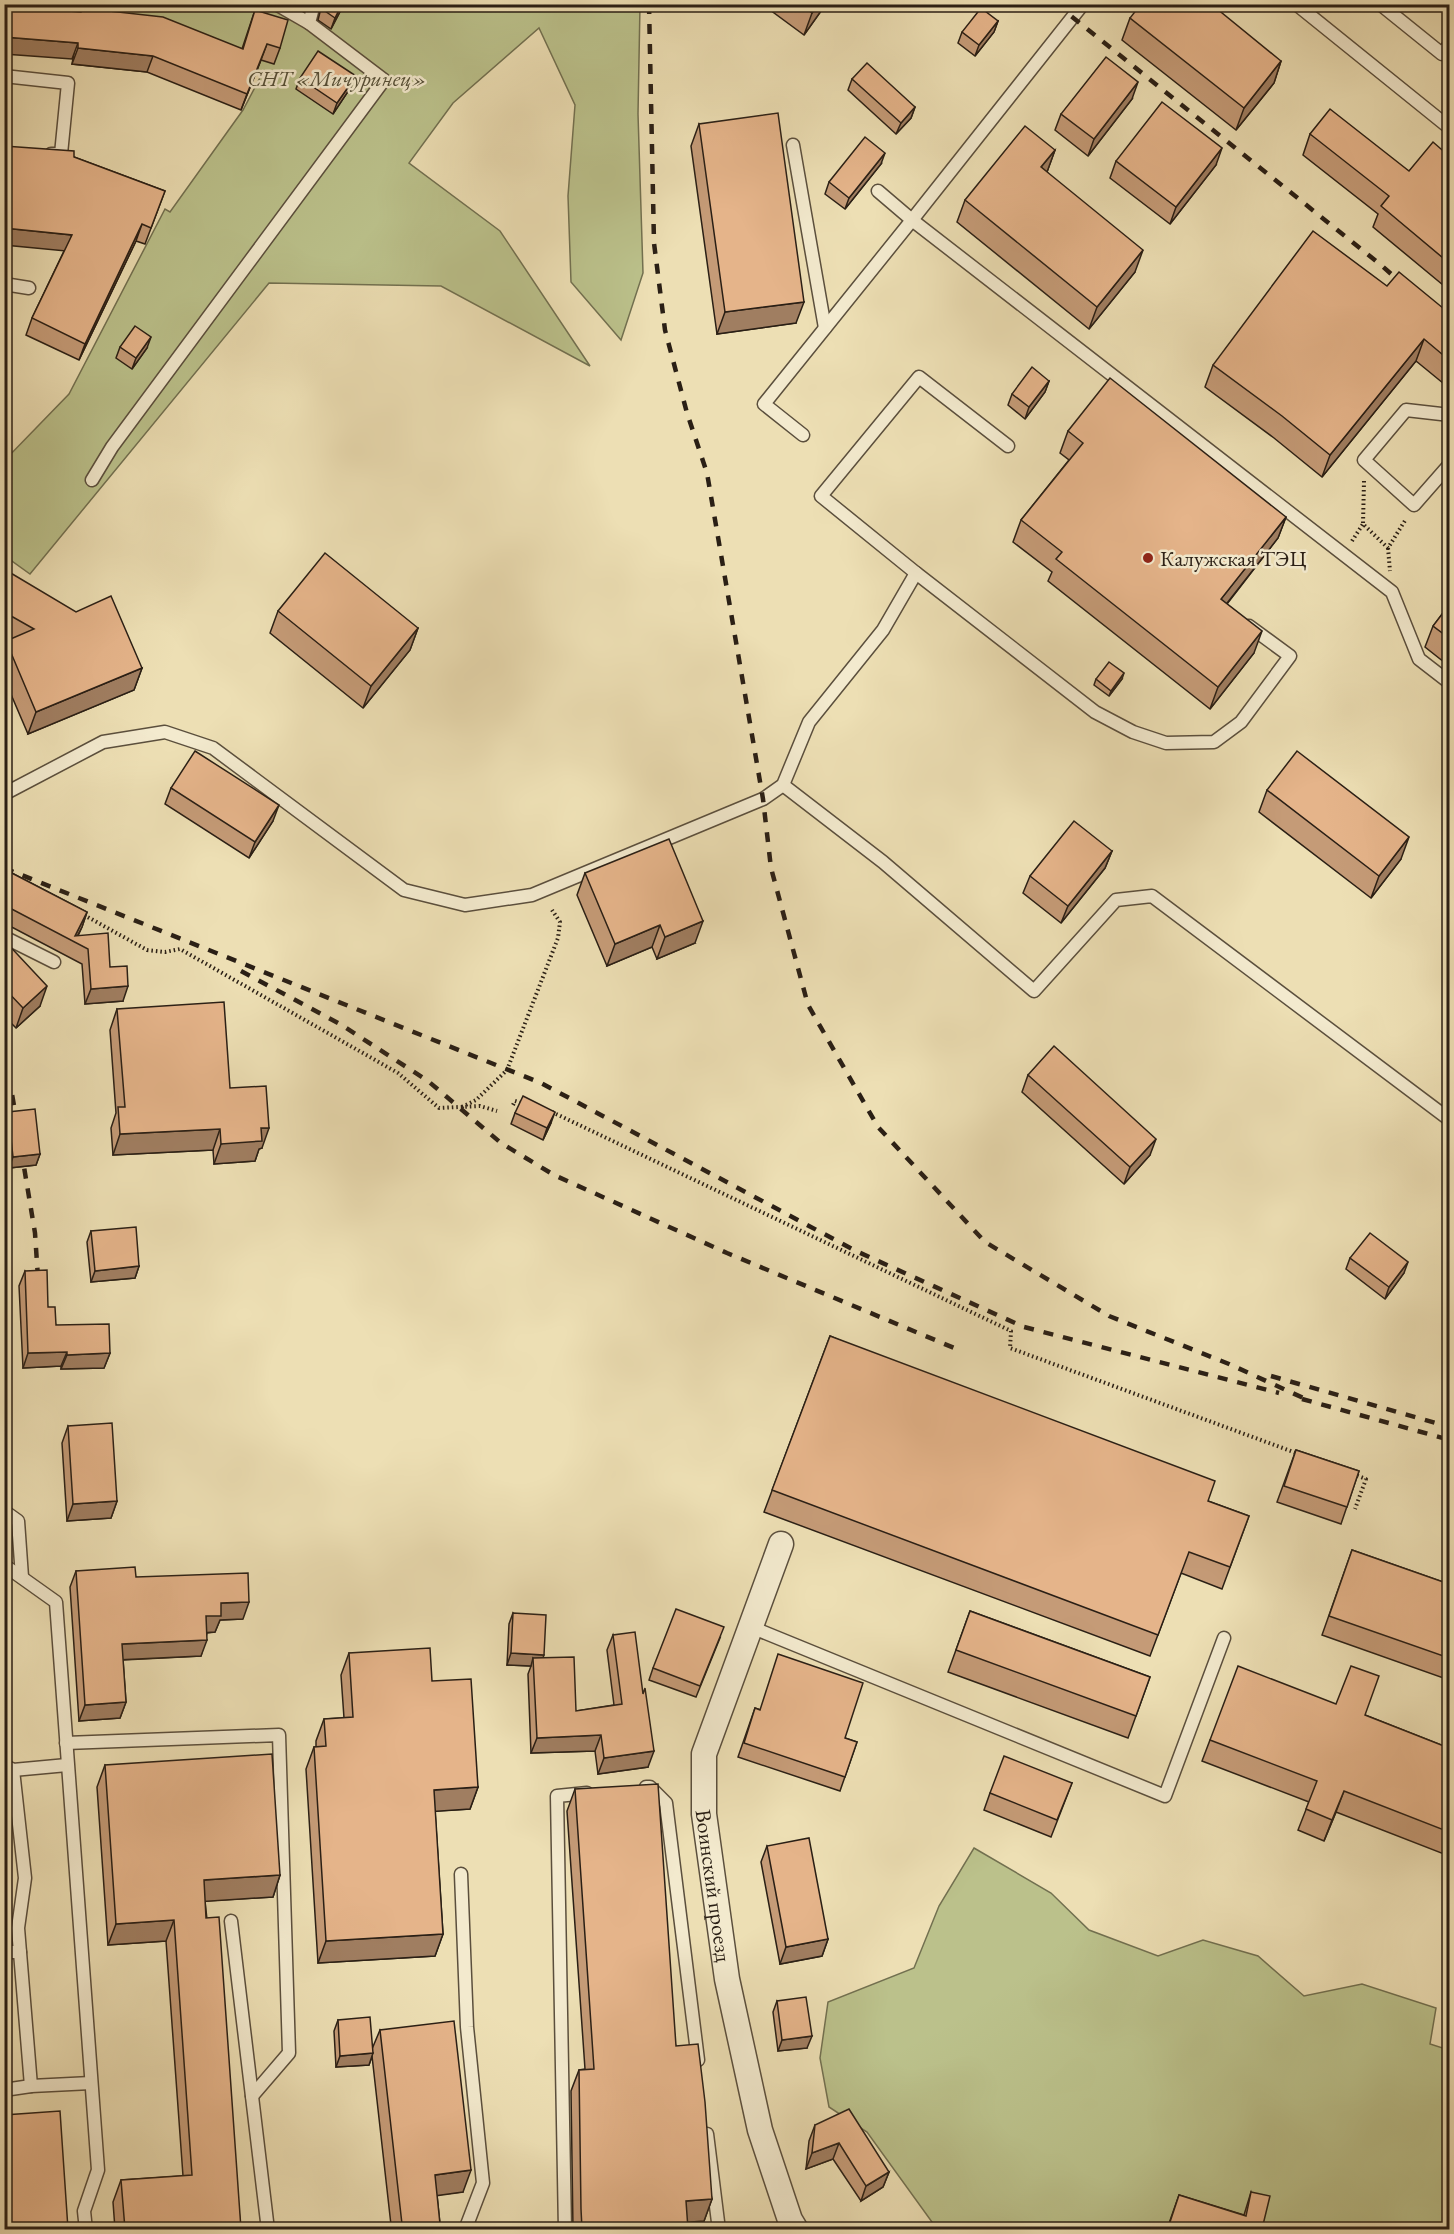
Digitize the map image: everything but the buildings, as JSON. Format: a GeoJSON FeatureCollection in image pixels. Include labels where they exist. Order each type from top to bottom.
{"type":"FeatureCollection","features":[{"type":"Feature","properties":{"kind":"street","name":"Воинский проезд"},"geometry":{"type":"LineString","coordinates":[[781,1544],[704,1754],[705,1814],[727,1979],[760,2130],[790,2220],[796,2229]]}},
{"type":"Feature","properties":{"kind":"lane"},"geometry":{"type":"LineString","coordinates":[[92,480],[112,447],[384,80],[309,23],[276,4]]}},
{"type":"Feature","properties":{"kind":"lane"},"geometry":{"type":"LineString","coordinates":[[309,23],[314,4]]}},
{"type":"Feature","properties":{"kind":"lane"},"geometry":{"type":"LineString","coordinates":[[802,435],[764,404],[1083,4]]}},
{"type":"Feature","properties":{"kind":"lane"},"geometry":{"type":"LineString","coordinates":[[1296,4],[1448,125]]}},
{"type":"Feature","properties":{"kind":"lane"},"geometry":{"type":"LineString","coordinates":[[1380,4],[1447,52]]}},
{"type":"Feature","properties":{"kind":"lane"},"geometry":{"type":"LineString","coordinates":[[4,76],[68,83],[61,154],[38,153]]}},
{"type":"Feature","properties":{"kind":"lane"},"geometry":{"type":"LineString","coordinates":[[793,145],[825,328]]}},
{"type":"Feature","properties":{"kind":"lane"},"geometry":{"type":"LineString","coordinates":[[878,191],[912,220],[1392,592],[1419,659],[1449,683]]}},
{"type":"Feature","properties":{"kind":"lane"},"geometry":{"type":"LineString","coordinates":[[4,284],[29,288]]}},
{"type":"Feature","properties":{"kind":"lane"},"geometry":{"type":"LineString","coordinates":[[1008,446],[919,377],[821,496],[1095,712],[1133,732],[1166,742],[1214,741],[1240,722],[1290,656],[1244,621]]}},
{"type":"Feature","properties":{"kind":"lane"},"geometry":{"type":"LineString","coordinates":[[1449,415],[1406,410],[1364,460],[1414,505],[1449,464]]}},
{"type":"Feature","properties":{"kind":"lane"},"geometry":{"type":"LineString","coordinates":[[4,794],[103,742],[165,732],[213,748],[404,890],[465,905],[532,895],[763,799],[783,785],[809,722],[883,630],[916,573]]}},
{"type":"Feature","properties":{"kind":"lane"},"geometry":{"type":"LineString","coordinates":[[783,785],[883,862],[1034,991],[1116,900],[1152,896],[1449,1120]]}},
{"type":"Feature","properties":{"kind":"lane"},"geometry":{"type":"LineString","coordinates":[[4,937],[54,962]]}},
{"type":"Feature","properties":{"kind":"lane"},"geometry":{"type":"LineString","coordinates":[[4,1511],[18,1521],[22,1576]]}},
{"type":"Feature","properties":{"kind":"lane"},"geometry":{"type":"LineString","coordinates":[[4,1564],[56,1602],[98,2170],[84,2211],[86,2229]]}},
{"type":"Feature","properties":{"kind":"lane"},"geometry":{"type":"LineString","coordinates":[[751,1627],[1165,1797],[1224,1638]]}},
{"type":"Feature","properties":{"kind":"lane"},"geometry":{"type":"LineString","coordinates":[[66,1743],[279,1736],[289,2053],[252,2096]]}},
{"type":"Feature","properties":{"kind":"lane"},"geometry":{"type":"LineString","coordinates":[[31,2086],[18,1928],[25,1878],[9,1768],[68,1765]]}},
{"type":"Feature","properties":{"kind":"lane"},"geometry":{"type":"LineString","coordinates":[[638,1788],[650,1787],[666,1803],[700,2075]]}},
{"type":"Feature","properties":{"kind":"lane"},"geometry":{"type":"LineString","coordinates":[[565,2229],[557,1796],[603,1791]]}},
{"type":"Feature","properties":{"kind":"lane"},"geometry":{"type":"LineString","coordinates":[[461,1874],[467,2027],[483,2183],[465,2229]]}},
{"type":"Feature","properties":{"kind":"lane"},"geometry":{"type":"LineString","coordinates":[[231,1921],[268,2229]]}},
{"type":"Feature","properties":{"kind":"lane"},"geometry":{"type":"LineString","coordinates":[[4,1952],[20,1952]]}},
{"type":"Feature","properties":{"kind":"lane"},"geometry":{"type":"LineString","coordinates":[[4,2090],[31,2086],[91,2084]]}},
{"type":"Feature","properties":{"kind":"lane"},"geometry":{"type":"LineString","coordinates":[[705,2123],[719,2229]]}},
{"type":"Feature","properties":{"kind":"path"},"geometry":{"type":"LineString","coordinates":[[1364,460],[1363,524],[1388,548],[1414,505]]}},
{"type":"Feature","properties":{"kind":"path"},"geometry":{"type":"LineString","coordinates":[[74,909],[147,950],[165,952],[180,949],[398,1073],[440,1108],[480,1106],[497,1111]]}},
{"type":"Feature","properties":{"kind":"path"},"geometry":{"type":"LineString","coordinates":[[460,1108],[476,1100],[507,1070],[558,938],[560,922],[552,910]]}},
{"type":"Feature","properties":{"kind":"path"},"geometry":{"type":"LineString","coordinates":[[513,1105],[515,1101],[527,1105]]}},
{"type":"Feature","properties":{"kind":"path"},"geometry":{"type":"LineString","coordinates":[[549,1111],[1011,1331],[1010,1348],[1302,1455]]}},
{"type":"Feature","properties":{"kind":"path"},"geometry":{"type":"LineString","coordinates":[[1344,1471],[1366,1479],[1355,1509]]}},
{"type":"Feature","properties":{"kind":"green space","name":"СНТ «Мичуринец»"},"geometry":{"type":"Polygon","coordinates":[[[5,5],[640,5],[638,114],[643,273],[621,340],[571,282],[568,196],[575,105],[539,28],[453,103],[409,163],[500,231],[590,366],[441,286],[269,283],[30,574],[5,556],[4,461],[69,394],[165,209],[170,212],[243,110],[263,72],[177,34],[5,19],[5,5]]]}},
{"type":"Feature","properties":{"kind":"green space"},"geometry":{"type":"Polygon","coordinates":[[[974,1848],[1051,1893],[1089,1930],[1158,1956],[1203,1940],[1258,1956],[1304,1996],[1362,1984],[1436,2008],[1430,2044],[1449,2050],[1449,2229],[937,2229],[867,2132],[829,2107],[820,2058],[828,2002],[914,1968],[939,1906],[974,1848]]]}},
{"type":"Feature","properties":{"kind":"railway"},"geometry":{"type":"LineString","coordinates":[[649,4],[654,243],[665,330],[687,413],[707,473],[763,799],[771,868],[808,1005],[878,1127],[985,1242],[1109,1316],[1229,1364],[1310,1401]]}},
{"type":"Feature","properties":{"kind":"railway"},"geometry":{"type":"LineString","coordinates":[[1056,4],[1406,287]]}},
{"type":"Feature","properties":{"kind":"railway"},"geometry":{"type":"LineString","coordinates":[[4,868],[541,1083],[856,1251],[1024,1327],[1279,1393]]}},
{"type":"Feature","properties":{"kind":"railway"},"geometry":{"type":"LineString","coordinates":[[241,971],[340,1024],[428,1081],[501,1143],[554,1175],[727,1253],[959,1350]]}},
{"type":"Feature","properties":{"kind":"railway"},"geometry":{"type":"LineString","coordinates":[[4,1077],[12,1094],[18,1129]]}},
{"type":"Feature","properties":{"kind":"railway"},"geometry":{"type":"LineString","coordinates":[[21,1149],[35,1233],[38,1278]]}},
{"type":"Feature","properties":{"kind":"railway"},"geometry":{"type":"LineString","coordinates":[[1271,1376],[1450,1427]]}},
{"type":"Feature","properties":{"kind":"railway"},"geometry":{"type":"LineString","coordinates":[[1302,1399],[1450,1440]]}},
{"type":"Feature","properties":{"kind":"place","name":"Калужская ТЭЦ"},"geometry":{"type":"Point","coordinates":[1148,558]}}]}
